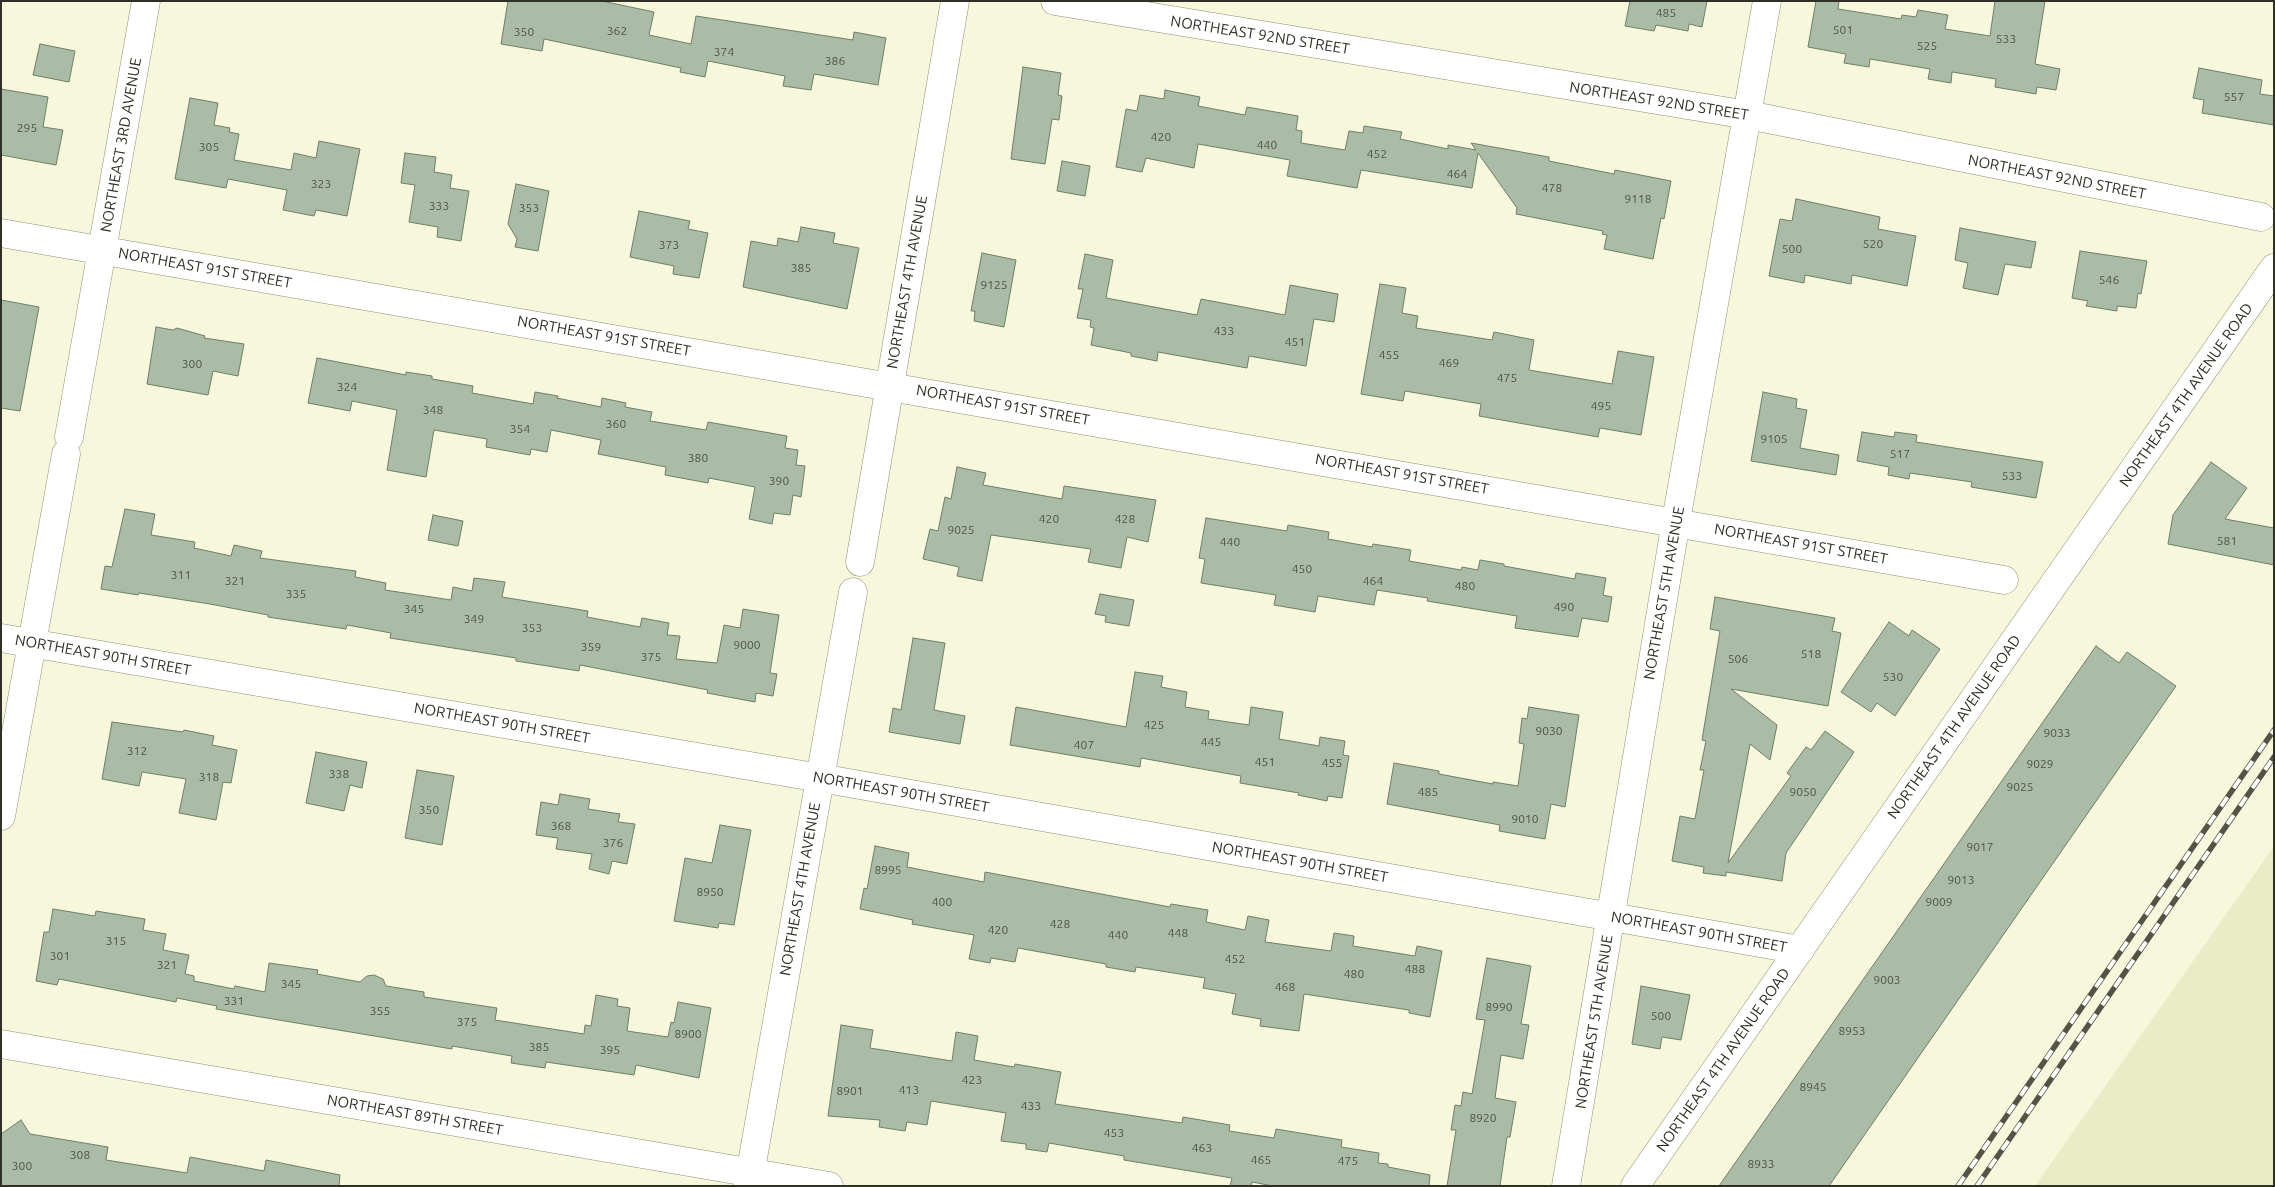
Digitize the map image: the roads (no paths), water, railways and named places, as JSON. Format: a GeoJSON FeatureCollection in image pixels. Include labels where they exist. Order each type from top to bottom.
{"type":"FeatureCollection","features":[{"type":"Feature","properties":{"kind":"street","name":"NORTHEAST 3RD AVENUE"},"geometry":{"type":"LineString","coordinates":[[1,816],[146,1]]}},
{"type":"Feature","properties":{"kind":"street","name":"NORTHEAST 4TH AVENUE"},"geometry":{"type":"LineString","coordinates":[[860,562],[955,1]]}},
{"type":"Feature","properties":{"kind":"street","name":"NORTHEAST 92ND STREET"},"geometry":{"type":"LineString","coordinates":[[1055,1],[1748,115],[2261,217]]}},
{"type":"Feature","properties":{"kind":"street","name":"NORTHEAST 5TH AVENUE"},"geometry":{"type":"LineString","coordinates":[[1566,1186],[1676,522],[1767,1]]}},
{"type":"Feature","properties":{"kind":"street","name":"NORTHEAST 91ST STREET"},"geometry":{"type":"LineString","coordinates":[[1,233],[890,385],[2004,580]]}},
{"type":"Feature","properties":{"kind":"street","name":"NORTHEAST 4TH AVENUE ROAD"},"geometry":{"type":"LineString","coordinates":[[1635,1186],[2274,268]]}},
{"type":"Feature","properties":{"kind":"street","name":"NORTHEAST 4TH AVENUE"},"geometry":{"type":"LineString","coordinates":[[749,1179],[853,592]]}},
{"type":"Feature","properties":{"kind":"street","name":"NORTHEAST 90TH STREET"},"geometry":{"type":"LineString","coordinates":[[1,638],[820,778],[1800,950]]}},
{"type":"Feature","properties":{"kind":"street","name":"NORTHEAST 89TH STREET"},"geometry":{"type":"LineString","coordinates":[[1,1044],[749,1179],[829,1186]]}},
{"type":"Feature","properties":{"kind":"railway"},"geometry":{"type":"LineString","coordinates":[[1958,1186],[2274,730]]}},
{"type":"Feature","properties":{"kind":"railway"},"geometry":{"type":"LineString","coordinates":[[1977,1186],[2274,757]]}}]}
